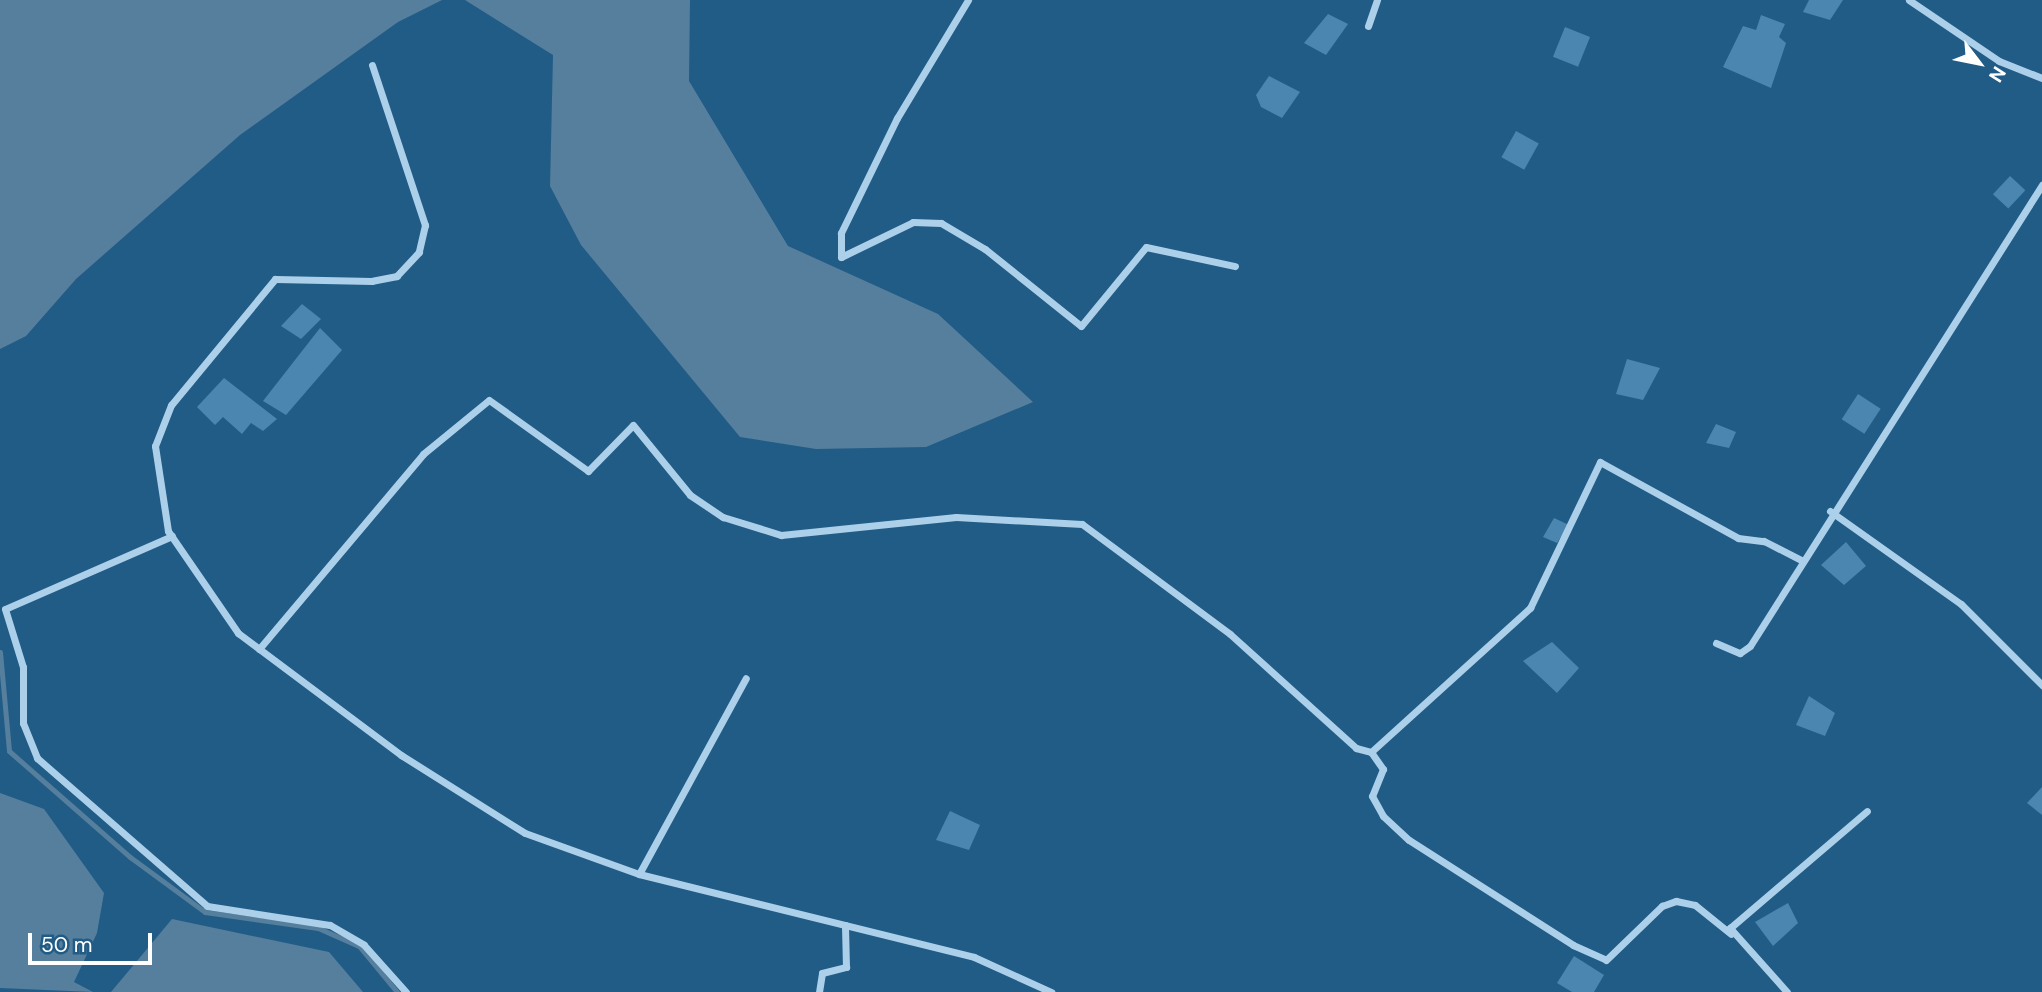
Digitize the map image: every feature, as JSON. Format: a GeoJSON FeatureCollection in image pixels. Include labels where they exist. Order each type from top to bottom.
{"type":"FeatureCollection","features":[{"type":"Feature","properties":{"kind":"street"},"geometry":{"type":"LineString","coordinates":[[968,0],[897,118],[841,233],[842,257],[913,222],[941,223],[1081,327],[1146,247],[1235,266]]}},
{"type":"Feature","properties":{"kind":"street"},"geometry":{"type":"LineString","coordinates":[[1368,26],[1377,0]]}},
{"type":"Feature","properties":{"kind":"street"},"geometry":{"type":"LineString","coordinates":[[1909,0],[1999,61],[2042,78]]}},
{"type":"Feature","properties":{"kind":"street"},"geometry":{"type":"LineString","coordinates":[[372,65],[425,225],[419,251],[397,276],[275,279],[259,295],[171,405],[155,446],[155,473],[172,536],[238,633],[401,755],[526,833],[639,874],[974,957],[1051,992]]}},
{"type":"Feature","properties":{"kind":"street"},"geometry":{"type":"LineString","coordinates":[[1716,643],[1745,650],[1830,510],[2042,185]]}},
{"type":"Feature","properties":{"kind":"street"},"geometry":{"type":"LineString","coordinates":[[259,649],[423,454],[489,400],[588,471],[633,425],[690,495],[723,517],[781,536],[956,517],[1082,524],[1230,634],[1356,748],[1371,752],[1383,769],[1372,796],[1383,816],[1409,840],[1573,945],[1606,960],[1662,905],[1676,901],[1695,905],[1731,934],[1787,992]]}},
{"type":"Feature","properties":{"kind":"street"},"geometry":{"type":"LineString","coordinates":[[1371,752],[1530,608],[1600,462],[1738,538],[1764,541],[1801,560]]}},
{"type":"Feature","properties":{"kind":"street"},"geometry":{"type":"LineString","coordinates":[[1830,510],[1961,604],[2042,684]]}},
{"type":"Feature","properties":{"kind":"street"},"geometry":{"type":"LineString","coordinates":[[172,536],[17,601],[2,615],[23,667],[23,723],[37,758],[62,784],[207,905],[330,925],[364,945],[406,992]]}},
{"type":"Feature","properties":{"kind":"street"},"geometry":{"type":"LineString","coordinates":[[639,874],[746,678]]}},
{"type":"Feature","properties":{"kind":"street"},"geometry":{"type":"LineString","coordinates":[[1731,934],[1733,923],[1867,811]]}},
{"type":"Feature","properties":{"kind":"street"},"geometry":{"type":"LineString","coordinates":[[819,992],[822,973],[846,968],[845,925]]}},
{"type":"Feature","properties":{"kind":"water"},"geometry":{"type":"Polygon","coordinates":[[[0,0],[442,0],[398,22],[240,135],[76,279],[26,336],[0,349],[0,0]]]}},
{"type":"Feature","properties":{"kind":"water"},"geometry":{"type":"Polygon","coordinates":[[[465,0],[690,0],[689,81],[788,246],[938,314],[1033,402],[926,447],[816,449],[740,437],[581,245],[550,186],[553,55],[465,0]]]}},
{"type":"Feature","properties":{"kind":"water"},"geometry":{"type":"Polygon","coordinates":[[[0,793],[44,809],[104,893],[97,933],[74,982],[93,992],[0,988],[0,793]]]}},
{"type":"Feature","properties":{"kind":"water"},"geometry":{"type":"Polygon","coordinates":[[[172,919],[329,952],[363,992],[111,992],[172,919]]]}},
{"type":"Feature","properties":{"kind":"building"},"geometry":{"type":"Polygon","coordinates":[[[1809,0],[1843,0],[1830,20],[1803,12],[1809,0]]]}},
{"type":"Feature","properties":{"kind":"building"},"geometry":{"type":"Polygon","coordinates":[[[1328,14],[1348,24],[1326,55],[1304,43],[1328,14]]]}},
{"type":"Feature","properties":{"kind":"building"},"geometry":{"type":"Polygon","coordinates":[[[1761,15],[1785,24],[1779,37],[1786,43],[1771,88],[1723,67],[1743,26],[1756,30],[1761,15]]]}},
{"type":"Feature","properties":{"kind":"building"},"geometry":{"type":"Polygon","coordinates":[[[1565,27],[1590,37],[1578,67],[1553,57],[1565,27]]]}},
{"type":"Feature","properties":{"kind":"building"},"geometry":{"type":"Polygon","coordinates":[[[1269,76],[1300,92],[1282,118],[1261,107],[1256,95],[1269,76]]]}},
{"type":"Feature","properties":{"kind":"building"},"geometry":{"type":"Polygon","coordinates":[[[1516,131],[1539,144],[1524,170],[1501,157],[1516,131]]]}},
{"type":"Feature","properties":{"kind":"building"},"geometry":{"type":"Polygon","coordinates":[[[2010,176],[2025,190],[2008,209],[1993,194],[2010,176]]]}},
{"type":"Feature","properties":{"kind":"building"},"geometry":{"type":"Polygon","coordinates":[[[302,304],[321,319],[301,339],[281,326],[302,304]]]}},
{"type":"Feature","properties":{"kind":"building"},"geometry":{"type":"Polygon","coordinates":[[[320,328],[342,350],[286,415],[263,401],[320,328]]]}},
{"type":"Feature","properties":{"kind":"building"},"geometry":{"type":"Polygon","coordinates":[[[1627,359],[1660,368],[1643,400],[1616,394],[1627,359]]]}},
{"type":"Feature","properties":{"kind":"building"},"geometry":{"type":"Polygon","coordinates":[[[224,378],[277,419],[263,431],[251,423],[242,434],[223,417],[215,425],[197,407],[224,378]]]}},
{"type":"Feature","properties":{"kind":"building"},"geometry":{"type":"Polygon","coordinates":[[[1858,394],[1881,409],[1864,434],[1842,419],[1858,394]]]}},
{"type":"Feature","properties":{"kind":"building"},"geometry":{"type":"Polygon","coordinates":[[[1716,424],[1736,432],[1729,448],[1706,443],[1716,424]]]}},
{"type":"Feature","properties":{"kind":"building"},"geometry":{"type":"Polygon","coordinates":[[[1554,518],[1569,525],[1557,543],[1543,537],[1554,518]]]}},
{"type":"Feature","properties":{"kind":"building"},"geometry":{"type":"Polygon","coordinates":[[[1846,542],[1866,566],[1844,585],[1821,565],[1846,542]]]}},
{"type":"Feature","properties":{"kind":"building"},"geometry":{"type":"Polygon","coordinates":[[[1552,642],[1579,668],[1557,693],[1523,661],[1552,642]]]}},
{"type":"Feature","properties":{"kind":"building"},"geometry":{"type":"Polygon","coordinates":[[[1809,696],[1835,713],[1825,736],[1796,725],[1809,696]]]}},
{"type":"Feature","properties":{"kind":"building"},"geometry":{"type":"Polygon","coordinates":[[[2042,787],[2042,815],[2027,803],[2042,787]]]}},
{"type":"Feature","properties":{"kind":"building"},"geometry":{"type":"Polygon","coordinates":[[[950,811],[980,825],[969,850],[936,840],[950,811]]]}},
{"type":"Feature","properties":{"kind":"building"},"geometry":{"type":"Polygon","coordinates":[[[1788,903],[1798,923],[1773,946],[1755,922],[1788,903]]]}},
{"type":"Feature","properties":{"kind":"building"},"geometry":{"type":"Polygon","coordinates":[[[1574,956],[1604,975],[1594,992],[1572,992],[1557,983],[1574,956]]]}},
{"type":"Feature","properties":{"kind":"waterway"},"geometry":{"type":"LineString","coordinates":[[0,652],[9,751],[130,857],[205,912],[318,928],[359,946],[397,992]]}}]}
